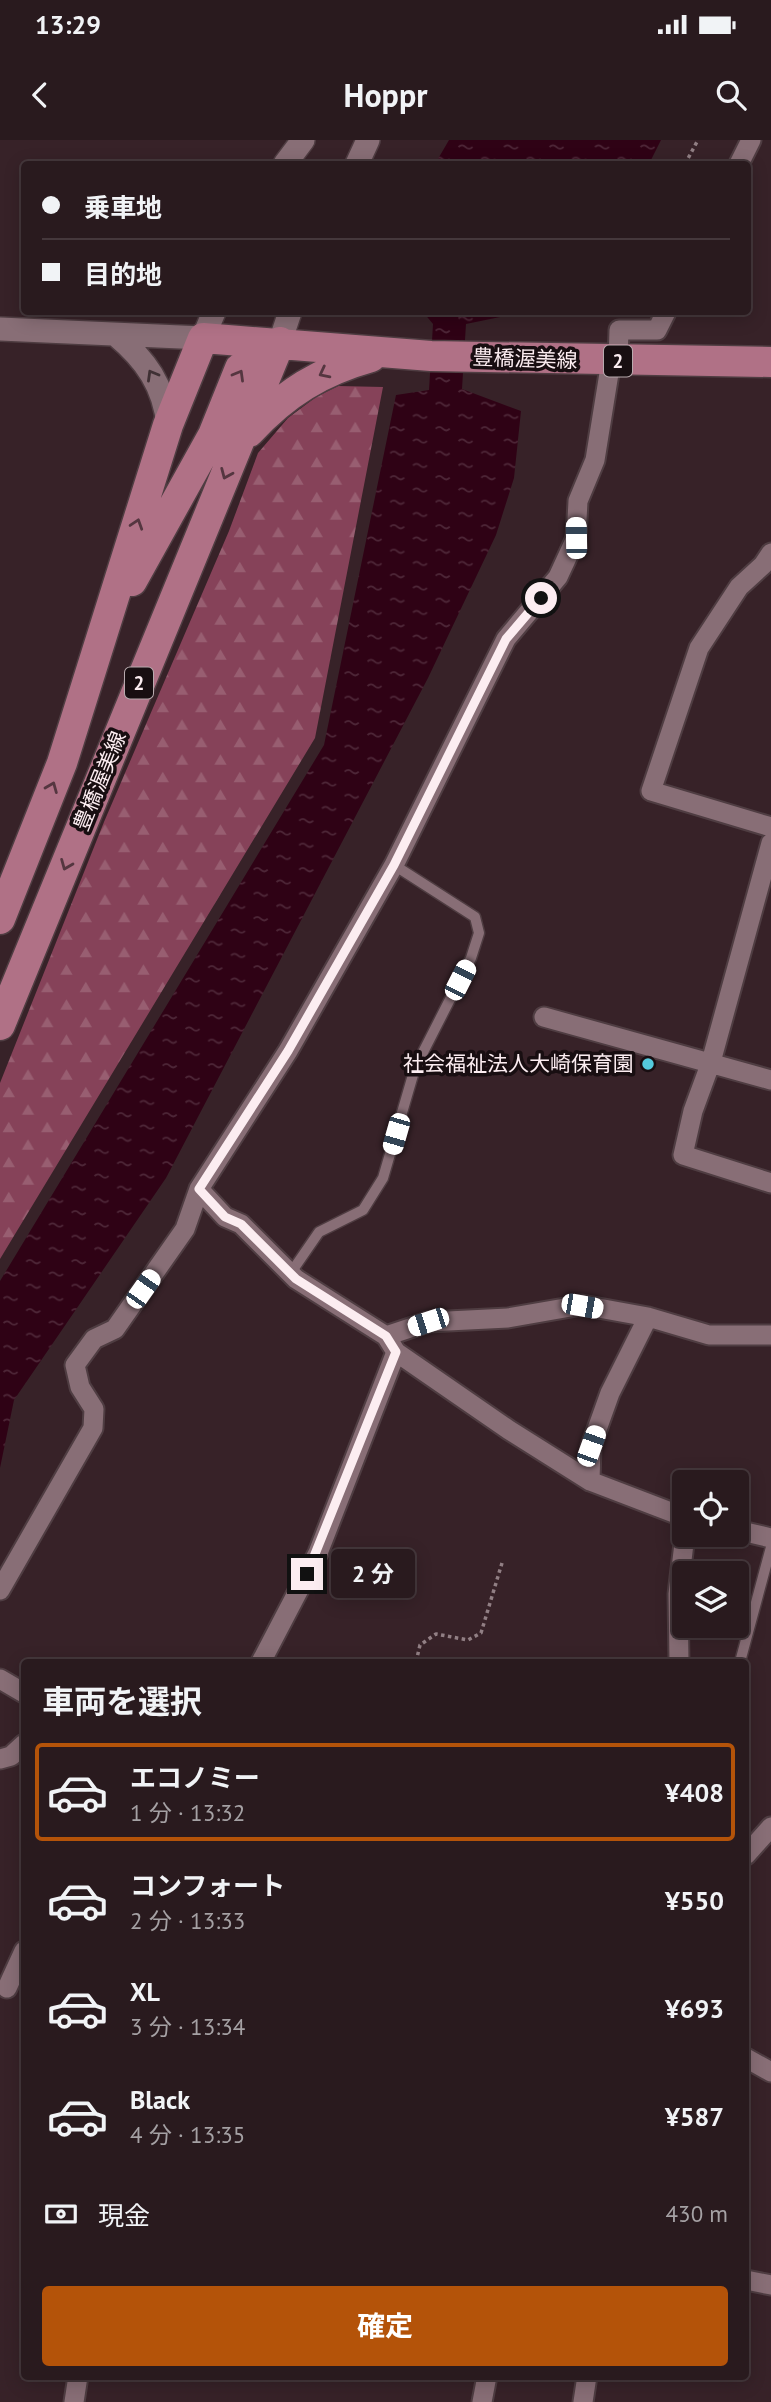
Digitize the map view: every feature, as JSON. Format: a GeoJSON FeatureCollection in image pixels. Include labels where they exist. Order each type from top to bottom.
{"type":"FeatureCollection","features":[{"type":"Feature","properties":{"kind":"main road","name":"豊橋渥美線"},"geometry":{"type":"LineString","coordinates":[[0,919],[62,763],[169,425],[209,325],[280,342],[431,356],[771,362]]}},
{"type":"Feature","properties":{"kind":"main road","name":"豊橋渥美線"},"geometry":{"type":"LineString","coordinates":[[0,1025],[280,342]]}},
{"type":"Feature","properties":{"kind":"main road"},"geometry":{"type":"LineString","coordinates":[[104,629],[213,435],[240,368],[280,342]]}},
{"type":"Feature","properties":{"kind":"main road"},"geometry":{"type":"LineString","coordinates":[[240,442],[291,392],[337,367],[388,352]]}},
{"type":"Feature","properties":{"kind":"street"},"geometry":{"type":"LineString","coordinates":[[278,161],[288,140]]}},
{"type":"Feature","properties":{"kind":"street"},"geometry":{"type":"LineString","coordinates":[[287,161],[303,140]]}},
{"type":"Feature","properties":{"kind":"street"},"geometry":{"type":"LineString","coordinates":[[358,161],[368,140]]}},
{"type":"Feature","properties":{"kind":"street"},"geometry":{"type":"LineString","coordinates":[[740,161],[751,140]]}},
{"type":"Feature","properties":{"kind":"street"},"geometry":{"type":"LineString","coordinates":[[280,342],[289,315]]}},
{"type":"Feature","properties":{"kind":"street"},"geometry":{"type":"LineString","coordinates":[[0,1590],[93,1428],[94,1409],[79,1387],[75,1365],[94,1339],[115,1329],[185,1229],[199,1189],[288,1051],[394,865],[506,639],[558,578],[576,538],[576,510],[581,490],[595,460],[619,330],[657,330],[664,315]]}},
{"type":"Feature","properties":{"kind":"street"},"geometry":{"type":"LineString","coordinates":[[0,329],[116,335],[209,325]]}},
{"type":"Feature","properties":{"kind":"street"},"geometry":{"type":"LineString","coordinates":[[116,335],[141,356],[155,378],[166,400],[169,425]]}},
{"type":"Feature","properties":{"kind":"street"},"geometry":{"type":"LineString","coordinates":[[771,553],[763,565],[739,587],[699,648],[650,791],[771,827]]}},
{"type":"Feature","properties":{"kind":"street"},"geometry":{"type":"LineString","coordinates":[[771,843],[711,1062],[693,1111],[683,1155],[771,1184]]}},
{"type":"Feature","properties":{"kind":"street"},"geometry":{"type":"LineString","coordinates":[[544,1017],[771,1080]]}},
{"type":"Feature","properties":{"kind":"street"},"geometry":{"type":"LineString","coordinates":[[199,1189],[225,1217],[241,1224],[290,1273],[509,1430],[590,1481],[672,1512]]}},
{"type":"Feature","properties":{"kind":"street"},"geometry":{"type":"LineString","coordinates":[[263,1659],[318,1553],[391,1344],[428,1322],[508,1318],[582,1306],[648,1317],[709,1335],[771,1335]]}},
{"type":"Feature","properties":{"kind":"street"},"geometry":{"type":"LineString","coordinates":[[590,1481],[591,1446],[610,1393],[648,1317]]}},
{"type":"Feature","properties":{"kind":"street"},"geometry":{"type":"LineString","coordinates":[[749,1533],[771,1538]]}},
{"type":"Feature","properties":{"kind":"street"},"geometry":{"type":"LineString","coordinates":[[679,1659],[678,1594],[684,1547]]}},
{"type":"Feature","properties":{"kind":"street"},"geometry":{"type":"LineString","coordinates":[[0,1679],[21,1691]]}},
{"type":"Feature","properties":{"kind":"street"},"geometry":{"type":"LineString","coordinates":[[0,1759],[11,1756],[21,1747]]}},
{"type":"Feature","properties":{"kind":"street"},"geometry":{"type":"LineString","coordinates":[[749,1852],[771,1827]]}},
{"type":"Feature","properties":{"kind":"street"},"geometry":{"type":"LineString","coordinates":[[10,1989],[21,1959]]}},
{"type":"Feature","properties":{"kind":"street"},"geometry":{"type":"LineString","coordinates":[[749,2060],[771,2072]]}},
{"type":"Feature","properties":{"kind":"street"},"geometry":{"type":"LineString","coordinates":[[749,2281],[771,2285]]}},
{"type":"Feature","properties":{"kind":"street"},"geometry":{"type":"LineString","coordinates":[[74,2402],[77,2380]]}},
{"type":"Feature","properties":{"kind":"street"},"geometry":{"type":"LineString","coordinates":[[482,2402],[486,2380]]}},
{"type":"Feature","properties":{"kind":"street"},"geometry":{"type":"LineString","coordinates":[[583,2402],[586,2380]]}},
{"type":"Feature","properties":{"kind":"lane"},"geometry":{"type":"LineString","coordinates":[[290,1273],[319,1232],[363,1210],[383,1178],[415,1068],[471,958],[479,933],[475,917],[394,865]]}},
{"type":"Feature","properties":{"kind":"lane"},"geometry":{"type":"LineString","coordinates":[[741,1659],[771,1547]]}},
{"type":"Feature","properties":{"kind":"path"},"geometry":{"type":"LineString","coordinates":[[687,161],[698,140]]}},
{"type":"Feature","properties":{"kind":"path"},"geometry":{"type":"LineString","coordinates":[[417,1659],[420,1645],[436,1634],[468,1640],[481,1633],[502,1563]]}},
{"type":"Feature","properties":{"kind":"green space"},"geometry":{"type":"Polygon","coordinates":[[[338,386],[383,387],[315,738],[0,1259],[0,1083],[104,822],[229,531],[258,453],[288,418],[316,397],[338,386]]]}},
{"type":"Feature","properties":{"kind":"water"},"geometry":{"type":"Polygon","coordinates":[[[449,140],[661,140],[650,161],[437,161],[449,140]]]}},
{"type":"Feature","properties":{"kind":"water"},"geometry":{"type":"Polygon","coordinates":[[[426,315],[510,315],[466,324],[462,389],[521,411],[514,478],[496,535],[428,678],[166,1178],[14,1400],[0,1468],[0,1281],[324,745],[396,395],[429,390],[433,324],[426,315]]]}},
{"type":"Feature","properties":{"kind":"place","name":"社会福祉法人大崎保育園"},"geometry":{"type":"Point","coordinates":[648,1064]}},
{"type":"Feature","properties":{"kind":"route"},"geometry":{"type":"LineString","coordinates":[[307,1574],[318,1553],[396,1352],[386,1336],[296,1279],[241,1224],[225,1217],[199,1189],[288,1051],[394,865],[506,639],[541,598]]}}]}
